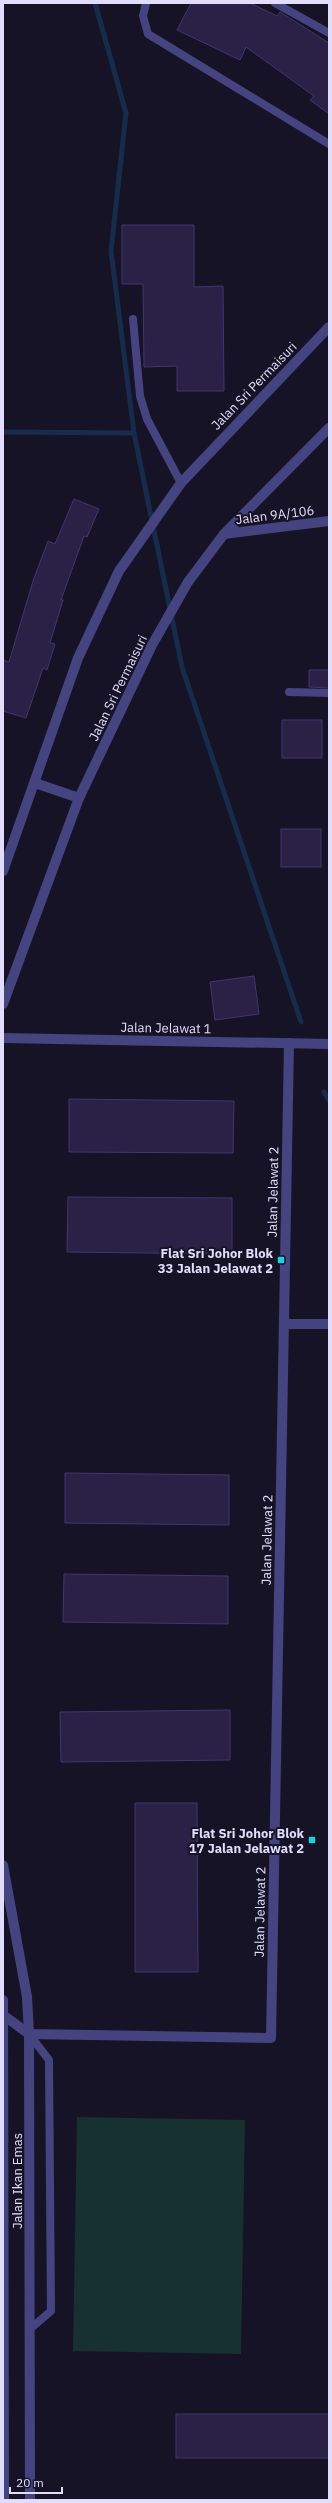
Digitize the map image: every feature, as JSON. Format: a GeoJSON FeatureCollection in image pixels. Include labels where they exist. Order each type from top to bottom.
{"type":"FeatureCollection","features":[{"type":"Feature","properties":{"kind":"street","name":"Jalan Sri Permaisuri"},"geometry":{"type":"LineString","coordinates":[[3,871],[78,658],[119,571],[181,483],[329,327]]}},
{"type":"Feature","properties":{"kind":"street","name":"Jalan Sri Permaisuri"},"geometry":{"type":"LineString","coordinates":[[3,1004],[80,798],[152,645],[188,582],[224,534],[329,428]]}},
{"type":"Feature","properties":{"kind":"street","name":"Jalan 9A/106"},"geometry":{"type":"LineString","coordinates":[[224,534],[329,521]]}},
{"type":"Feature","properties":{"kind":"street"},"geometry":{"type":"LineString","coordinates":[[35,783],[80,798]]}},
{"type":"Feature","properties":{"kind":"street","name":"Jalan Jelawat 1"},"geometry":{"type":"LineString","coordinates":[[3,1038],[329,1044]]}},
{"type":"Feature","properties":{"kind":"street","name":"Jalan Jelawat 2"},"geometry":{"type":"LineString","coordinates":[[29,2034],[271,2038],[288,1043]]}},
{"type":"Feature","properties":{"kind":"street"},"geometry":{"type":"LineString","coordinates":[[284,1324],[329,1324]]}},
{"type":"Feature","properties":{"kind":"street","name":"Jalan Ikan Emas"},"geometry":{"type":"LineString","coordinates":[[3,1865],[27,1997],[29,2034],[30,2500]]}},
{"type":"Feature","properties":{"kind":"street","name":"Jalan Ikan Emas"},"geometry":{"type":"LineString","coordinates":[[3,2000],[4,2500]]}},
{"type":"Feature","properties":{"kind":"street"},"geometry":{"type":"LineString","coordinates":[[3,2015],[29,2034]]}},
{"type":"Feature","properties":{"kind":"lane"},"geometry":{"type":"LineString","coordinates":[[146,3],[143,16],[148,34],[329,144]]}},
{"type":"Feature","properties":{"kind":"lane"},"geometry":{"type":"LineString","coordinates":[[275,3],[329,33]]}},
{"type":"Feature","properties":{"kind":"lane"},"geometry":{"type":"LineString","coordinates":[[133,319],[140,396],[145,413],[181,483]]}},
{"type":"Feature","properties":{"kind":"lane"},"geometry":{"type":"LineString","coordinates":[[288,692],[329,693]]}},
{"type":"Feature","properties":{"kind":"lane"},"geometry":{"type":"LineString","coordinates":[[29,2034],[49,2060],[51,2303],[51,2311],[30,2329]]}},
{"type":"Feature","properties":{"kind":"green space"},"geometry":{"type":"Polygon","coordinates":[[[77,2117],[245,2120],[241,2354],[73,2351],[77,2117]]]}},
{"type":"Feature","properties":{"kind":"building"},"geometry":{"type":"Polygon","coordinates":[[[191,3],[250,3],[277,16],[280,12],[329,43],[329,114],[310,100],[314,96],[246,47],[240,60],[177,30],[191,3]]]}},
{"type":"Feature","properties":{"kind":"building"},"geometry":{"type":"Polygon","coordinates":[[[122,225],[194,225],[194,287],[223,286],[224,391],[177,391],[177,366],[144,367],[143,284],[122,284],[122,225]]]}},
{"type":"Feature","properties":{"kind":"building"},"geometry":{"type":"Polygon","coordinates":[[[74,499],[99,509],[87,537],[84,536],[61,600],[63,600],[50,643],[55,644],[47,670],[43,668],[26,718],[3,711],[3,660],[9,662],[33,581],[48,541],[55,544],[74,499]]]}},
{"type":"Feature","properties":{"kind":"building"},"geometry":{"type":"Polygon","coordinates":[[[309,670],[329,670],[329,688],[309,687],[309,670]]]}},
{"type":"Feature","properties":{"kind":"building"},"geometry":{"type":"Polygon","coordinates":[[[282,720],[322,720],[322,758],[282,758],[282,720]]]}},
{"type":"Feature","properties":{"kind":"building"},"geometry":{"type":"Polygon","coordinates":[[[281,829],[321,829],[321,867],[281,867],[281,829]]]}},
{"type":"Feature","properties":{"kind":"building"},"geometry":{"type":"Polygon","coordinates":[[[254,976],[259,1014],[215,1020],[210,982],[254,976]]]}},
{"type":"Feature","properties":{"kind":"building"},"geometry":{"type":"Polygon","coordinates":[[[69,1099],[234,1101],[233,1153],[69,1152],[69,1099]]]}},
{"type":"Feature","properties":{"kind":"building"},"geometry":{"type":"Polygon","coordinates":[[[68,1197],[232,1198],[232,1254],[67,1252],[68,1197]]]}},
{"type":"Feature","properties":{"kind":"building"},"geometry":{"type":"Polygon","coordinates":[[[65,1473],[229,1475],[229,1525],[65,1523],[65,1473]]]}},
{"type":"Feature","properties":{"kind":"building"},"geometry":{"type":"Polygon","coordinates":[[[64,1574],[228,1576],[228,1624],[63,1622],[64,1574]]]}},
{"type":"Feature","properties":{"kind":"building"},"geometry":{"type":"Polygon","coordinates":[[[230,1710],[230,1760],[61,1762],[60,1712],[230,1710]]]}},
{"type":"Feature","properties":{"kind":"building"},"geometry":{"type":"Polygon","coordinates":[[[135,1803],[197,1803],[198,1972],[135,1972],[135,1803]]]}},
{"type":"Feature","properties":{"kind":"building"},"geometry":{"type":"Polygon","coordinates":[[[176,2414],[329,2414],[329,2458],[176,2458],[176,2414]]]}},
{"type":"Feature","properties":{"kind":"waterway"},"geometry":{"type":"LineString","coordinates":[[95,3],[126,113],[111,251],[134,433],[182,667],[301,1022]]}},
{"type":"Feature","properties":{"kind":"waterway"},"geometry":{"type":"LineString","coordinates":[[3,432],[134,433]]}},
{"type":"Feature","properties":{"kind":"waterway"},"geometry":{"type":"LineString","coordinates":[[324,1092],[329,1100]]}},
{"type":"Feature","properties":{"kind":"place","name":"Flat Sri Johor Blok 33 Jalan Jelawat 2"},"geometry":{"type":"Point","coordinates":[281,1260]}},
{"type":"Feature","properties":{"kind":"place","name":"Flat Sri Johor Blok 17 Jalan Jelawat 2"},"geometry":{"type":"Point","coordinates":[312,1840]}}]}
